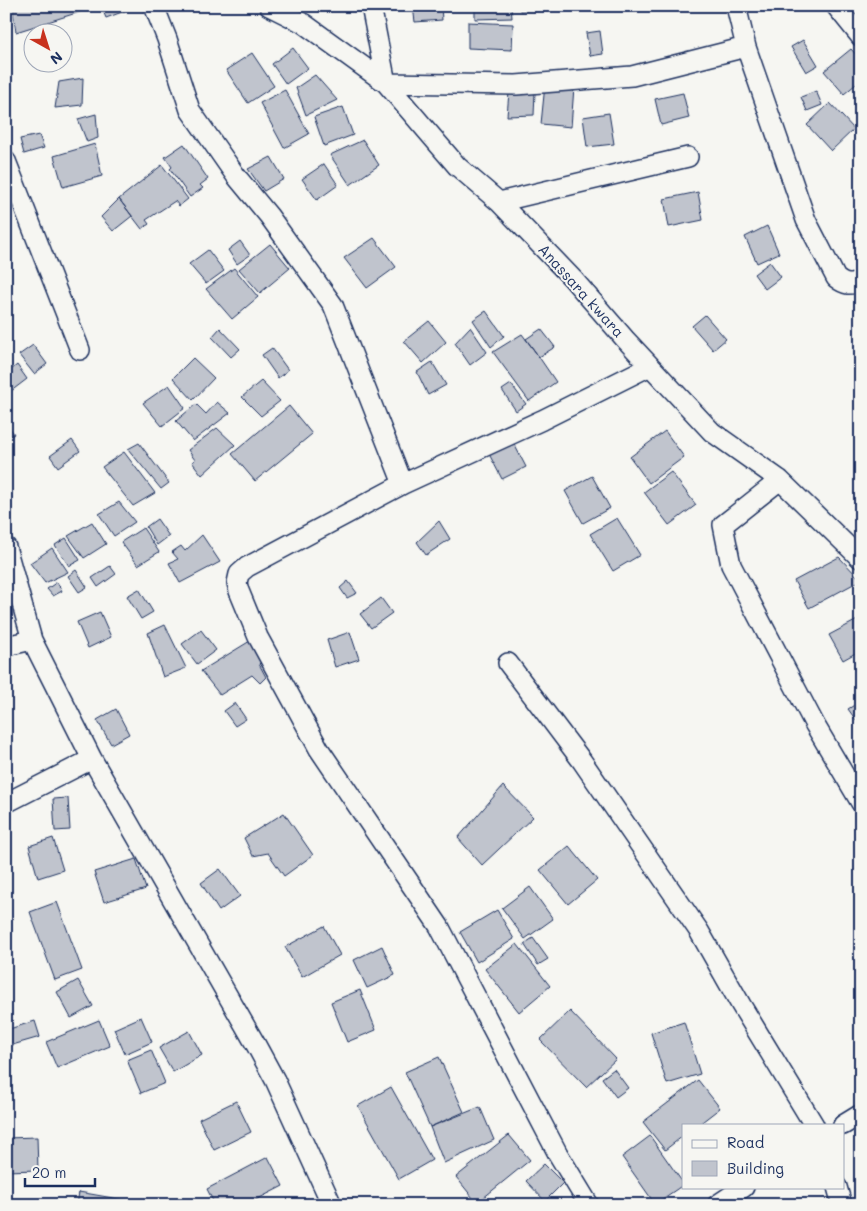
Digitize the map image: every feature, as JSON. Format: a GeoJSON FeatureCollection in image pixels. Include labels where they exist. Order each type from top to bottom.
{"type":"FeatureCollection","features":[{"type":"Feature","properties":{"kind":"street"},"geometry":{"type":"LineString","coordinates":[[154,6],[190,110],[236,176],[269,216],[333,305],[403,484]]}},
{"type":"Feature","properties":{"kind":"street","name":"Anassara kwara"},"geometry":{"type":"LineString","coordinates":[[269,6],[302,23],[386,82],[457,166],[499,202],[573,279],[625,339],[712,432],[780,480],[861,559]]}},
{"type":"Feature","properties":{"kind":"street"},"geometry":{"type":"LineString","coordinates":[[371,6],[386,82],[516,85],[632,76],[746,46]]}},
{"type":"Feature","properties":{"kind":"street"},"geometry":{"type":"LineString","coordinates":[[736,6],[746,46],[806,220],[836,278],[843,284],[853,285],[861,281]]}},
{"type":"Feature","properties":{"kind":"street"},"geometry":{"type":"LineString","coordinates":[[836,6],[861,37]]}},
{"type":"Feature","properties":{"kind":"street"},"geometry":{"type":"LineString","coordinates":[[499,202],[688,157]]}},
{"type":"Feature","properties":{"kind":"street"},"geometry":{"type":"LineString","coordinates":[[6,161],[80,350]]}},
{"type":"Feature","properties":{"kind":"street"},"geometry":{"type":"LineString","coordinates":[[589,1205],[558,1154],[439,926],[319,749],[258,638],[239,592],[237,582],[239,574],[247,567],[403,484],[542,420],[650,366]]}},
{"type":"Feature","properties":{"kind":"street"},"geometry":{"type":"LineString","coordinates":[[780,480],[723,525],[731,565],[815,725],[861,803]]}},
{"type":"Feature","properties":{"kind":"street"},"geometry":{"type":"LineString","coordinates":[[6,547],[32,640],[92,759],[276,1080],[332,1205]]}},
{"type":"Feature","properties":{"kind":"street"},"geometry":{"type":"LineString","coordinates":[[6,646],[32,640]]}},
{"type":"Feature","properties":{"kind":"street"},"geometry":{"type":"LineString","coordinates":[[508,663],[582,761],[699,932],[813,1124]]}},
{"type":"Feature","properties":{"kind":"street"},"geometry":{"type":"LineString","coordinates":[[6,803],[92,759]]}},
{"type":"Feature","properties":{"kind":"street"},"geometry":{"type":"LineString","coordinates":[[844,1124],[861,1114]]}},
{"type":"Feature","properties":{"kind":"street"},"geometry":{"type":"LineString","coordinates":[[718,1205],[743,1188]]}},
{"type":"Feature","properties":{"kind":"street"},"geometry":{"type":"LineString","coordinates":[[838,1188],[842,1205]]}},
{"type":"Feature","properties":{"kind":"building"},"geometry":{"type":"Polygon","coordinates":[[[12,6],[88,6],[89,9],[48,22],[22,22],[22,30],[16,32],[12,6]]]}},
{"type":"Feature","properties":{"kind":"building"},"geometry":{"type":"Polygon","coordinates":[[[101,6],[138,6],[106,18],[101,6]]]}},
{"type":"Feature","properties":{"kind":"building"},"geometry":{"type":"Polygon","coordinates":[[[413,6],[441,6],[442,20],[415,22],[413,6]]]}},
{"type":"Feature","properties":{"kind":"building"},"geometry":{"type":"Polygon","coordinates":[[[475,6],[511,6],[512,18],[475,19],[475,6]]]}},
{"type":"Feature","properties":{"kind":"building"},"geometry":{"type":"Polygon","coordinates":[[[520,6],[550,6],[550,7],[520,11],[520,6]]]}},
{"type":"Feature","properties":{"kind":"building"},"geometry":{"type":"Polygon","coordinates":[[[468,22],[513,24],[512,50],[468,48],[468,22]]]}},
{"type":"Feature","properties":{"kind":"building"},"geometry":{"type":"Polygon","coordinates":[[[600,31],[603,54],[590,56],[586,33],[600,31]]]}},
{"type":"Feature","properties":{"kind":"building"},"geometry":{"type":"Polygon","coordinates":[[[803,40],[818,65],[806,72],[791,47],[803,40]]]}},
{"type":"Feature","properties":{"kind":"building"},"geometry":{"type":"Polygon","coordinates":[[[293,48],[308,68],[286,84],[272,64],[293,48]]]}},
{"type":"Feature","properties":{"kind":"building"},"geometry":{"type":"Polygon","coordinates":[[[851,49],[861,60],[861,80],[844,94],[824,71],[851,49]]]}},
{"type":"Feature","properties":{"kind":"building"},"geometry":{"type":"Polygon","coordinates":[[[252,53],[274,86],[248,103],[226,70],[252,53]]]}},
{"type":"Feature","properties":{"kind":"building"},"geometry":{"type":"Polygon","coordinates":[[[315,75],[337,100],[306,115],[296,88],[315,75]]]}},
{"type":"Feature","properties":{"kind":"building"},"geometry":{"type":"Polygon","coordinates":[[[83,78],[82,105],[55,108],[59,82],[83,78]]]}},
{"type":"Feature","properties":{"kind":"building"},"geometry":{"type":"Polygon","coordinates":[[[545,85],[574,87],[571,127],[541,124],[545,85]]]}},
{"type":"Feature","properties":{"kind":"building"},"geometry":{"type":"Polygon","coordinates":[[[285,90],[309,134],[284,148],[260,103],[285,90]]]}},
{"type":"Feature","properties":{"kind":"building"},"geometry":{"type":"Polygon","coordinates":[[[816,91],[822,105],[807,111],[801,97],[816,91]]]}},
{"type":"Feature","properties":{"kind":"building"},"geometry":{"type":"Polygon","coordinates":[[[509,92],[535,92],[534,115],[507,116],[509,92]]]}},
{"type":"Feature","properties":{"kind":"building"},"geometry":{"type":"Polygon","coordinates":[[[683,93],[689,118],[661,125],[655,99],[683,93]]]}},
{"type":"Feature","properties":{"kind":"building"},"geometry":{"type":"Polygon","coordinates":[[[830,103],[854,129],[831,151],[807,125],[830,103]]]}},
{"type":"Feature","properties":{"kind":"building"},"geometry":{"type":"Polygon","coordinates":[[[343,107],[353,135],[324,146],[314,117],[343,107]]]}},
{"type":"Feature","properties":{"kind":"building"},"geometry":{"type":"Polygon","coordinates":[[[609,113],[614,144],[587,147],[583,117],[609,113]]]}},
{"type":"Feature","properties":{"kind":"building"},"geometry":{"type":"Polygon","coordinates":[[[96,114],[98,138],[87,142],[78,119],[96,114]]]}},
{"type":"Feature","properties":{"kind":"building"},"geometry":{"type":"Polygon","coordinates":[[[39,135],[44,148],[24,154],[20,139],[39,135]]]}},
{"type":"Feature","properties":{"kind":"building"},"geometry":{"type":"Polygon","coordinates":[[[363,140],[379,165],[350,185],[330,155],[363,140]]]}},
{"type":"Feature","properties":{"kind":"building"},"geometry":{"type":"Polygon","coordinates":[[[95,144],[102,176],[63,187],[54,156],[95,144]]]}},
{"type":"Feature","properties":{"kind":"building"},"geometry":{"type":"Polygon","coordinates":[[[184,144],[208,179],[200,185],[203,188],[190,197],[170,169],[172,167],[165,157],[184,144]]]}},
{"type":"Feature","properties":{"kind":"building"},"geometry":{"type":"Polygon","coordinates":[[[271,157],[284,179],[264,191],[248,169],[271,157]]]}},
{"type":"Feature","properties":{"kind":"building"},"geometry":{"type":"Polygon","coordinates":[[[324,164],[338,185],[317,200],[302,179],[324,164]]]}},
{"type":"Feature","properties":{"kind":"building"},"geometry":{"type":"Polygon","coordinates":[[[162,165],[188,199],[179,206],[175,201],[146,220],[149,224],[142,229],[119,199],[162,165]]]}},
{"type":"Feature","properties":{"kind":"building"},"geometry":{"type":"Polygon","coordinates":[[[698,192],[703,220],[669,227],[664,199],[698,192]]]}},
{"type":"Feature","properties":{"kind":"building"},"geometry":{"type":"Polygon","coordinates":[[[119,199],[132,216],[113,231],[101,217],[119,199]]]}},
{"type":"Feature","properties":{"kind":"building"},"geometry":{"type":"Polygon","coordinates":[[[767,226],[779,253],[757,263],[745,237],[767,226]]]}},
{"type":"Feature","properties":{"kind":"building"},"geometry":{"type":"Polygon","coordinates":[[[374,238],[396,267],[367,288],[344,258],[374,238]]]}},
{"type":"Feature","properties":{"kind":"building"},"geometry":{"type":"Polygon","coordinates":[[[240,241],[250,255],[237,264],[228,250],[240,241]]]}},
{"type":"Feature","properties":{"kind":"building"},"geometry":{"type":"Polygon","coordinates":[[[270,244],[290,268],[260,293],[239,269],[270,244]]]}},
{"type":"Feature","properties":{"kind":"building"},"geometry":{"type":"Polygon","coordinates":[[[208,250],[224,271],[206,284],[189,264],[208,250]]]}},
{"type":"Feature","properties":{"kind":"building"},"geometry":{"type":"Polygon","coordinates":[[[770,262],[781,277],[765,289],[754,274],[770,262]]]}},
{"type":"Feature","properties":{"kind":"building"},"geometry":{"type":"Polygon","coordinates":[[[234,268],[258,297],[232,319],[206,289],[234,268]]]}},
{"type":"Feature","properties":{"kind":"building"},"geometry":{"type":"Polygon","coordinates":[[[486,311],[504,336],[491,347],[473,320],[486,311]]]}},
{"type":"Feature","properties":{"kind":"building"},"geometry":{"type":"Polygon","coordinates":[[[705,315],[726,339],[713,350],[692,326],[705,315]]]}},
{"type":"Feature","properties":{"kind":"building"},"geometry":{"type":"Polygon","coordinates":[[[429,321],[446,342],[423,363],[404,341],[429,321]]]}},
{"type":"Feature","properties":{"kind":"building"},"geometry":{"type":"Polygon","coordinates":[[[470,327],[487,352],[470,365],[455,343],[470,327]]]}},
{"type":"Feature","properties":{"kind":"building"},"geometry":{"type":"Polygon","coordinates":[[[220,328],[240,349],[231,357],[212,337],[220,328]]]}},
{"type":"Feature","properties":{"kind":"building"},"geometry":{"type":"Polygon","coordinates":[[[541,329],[555,347],[539,357],[526,339],[541,329]]]}},
{"type":"Feature","properties":{"kind":"building"},"geometry":{"type":"Polygon","coordinates":[[[522,334],[556,382],[529,401],[493,352],[522,334]]]}},
{"type":"Feature","properties":{"kind":"building"},"geometry":{"type":"Polygon","coordinates":[[[33,345],[47,364],[34,374],[19,355],[33,345]]]}},
{"type":"Feature","properties":{"kind":"building"},"geometry":{"type":"Polygon","coordinates":[[[272,348],[288,370],[278,378],[262,355],[272,348]]]}},
{"type":"Feature","properties":{"kind":"building"},"geometry":{"type":"Polygon","coordinates":[[[193,358],[214,378],[193,400],[173,378],[193,358]]]}},
{"type":"Feature","properties":{"kind":"building"},"geometry":{"type":"Polygon","coordinates":[[[432,362],[446,385],[428,395],[417,372],[432,362]]]}},
{"type":"Feature","properties":{"kind":"building"},"geometry":{"type":"Polygon","coordinates":[[[17,365],[27,379],[6,395],[6,374],[17,365]]]}},
{"type":"Feature","properties":{"kind":"building"},"geometry":{"type":"Polygon","coordinates":[[[261,381],[280,401],[261,416],[242,397],[261,381]]]}},
{"type":"Feature","properties":{"kind":"building"},"geometry":{"type":"Polygon","coordinates":[[[511,384],[526,404],[516,411],[502,390],[511,384]]]}},
{"type":"Feature","properties":{"kind":"building"},"geometry":{"type":"Polygon","coordinates":[[[169,385],[185,408],[162,426],[143,403],[169,385]]]}},
{"type":"Feature","properties":{"kind":"building"},"geometry":{"type":"Polygon","coordinates":[[[217,402],[230,413],[193,441],[176,421],[196,404],[206,414],[217,402]]]}},
{"type":"Feature","properties":{"kind":"building"},"geometry":{"type":"Polygon","coordinates":[[[289,406],[312,434],[255,481],[232,454],[289,406]]]}},
{"type":"Feature","properties":{"kind":"building"},"geometry":{"type":"Polygon","coordinates":[[[6,422],[14,434],[6,439],[6,422]]]}},
{"type":"Feature","properties":{"kind":"building"},"geometry":{"type":"Polygon","coordinates":[[[217,428],[235,445],[202,475],[192,462],[195,460],[188,450],[217,428]]]}},
{"type":"Feature","properties":{"kind":"building"},"geometry":{"type":"Polygon","coordinates":[[[665,431],[684,457],[649,483],[630,457],[665,431]]]}},
{"type":"Feature","properties":{"kind":"building"},"geometry":{"type":"Polygon","coordinates":[[[72,440],[80,451],[58,467],[50,456],[72,440]]]}},
{"type":"Feature","properties":{"kind":"building"},"geometry":{"type":"Polygon","coordinates":[[[513,442],[526,467],[502,479],[489,454],[513,442]]]}},
{"type":"Feature","properties":{"kind":"building"},"geometry":{"type":"Polygon","coordinates":[[[139,443],[169,483],[161,489],[128,449],[139,443]]]}},
{"type":"Feature","properties":{"kind":"building"},"geometry":{"type":"Polygon","coordinates":[[[124,452],[155,493],[133,506],[102,467],[124,452]]]}},
{"type":"Feature","properties":{"kind":"building"},"geometry":{"type":"Polygon","coordinates":[[[671,472],[696,505],[669,525],[644,492],[671,472]]]}},
{"type":"Feature","properties":{"kind":"building"},"geometry":{"type":"Polygon","coordinates":[[[592,476],[610,508],[583,523],[565,491],[592,476]]]}},
{"type":"Feature","properties":{"kind":"building"},"geometry":{"type":"Polygon","coordinates":[[[119,502],[135,522],[114,536],[99,514],[119,502]]]}},
{"type":"Feature","properties":{"kind":"building"},"geometry":{"type":"Polygon","coordinates":[[[617,518],[640,555],[613,571],[590,534],[617,518]]]}},
{"type":"Feature","properties":{"kind":"building"},"geometry":{"type":"Polygon","coordinates":[[[157,519],[169,536],[157,545],[146,527],[157,519]]]}},
{"type":"Feature","properties":{"kind":"building"},"geometry":{"type":"Polygon","coordinates":[[[439,521],[450,539],[426,555],[417,542],[439,521]]]}},
{"type":"Feature","properties":{"kind":"building"},"geometry":{"type":"Polygon","coordinates":[[[92,522],[106,544],[84,558],[68,536],[92,522]]]}},
{"type":"Feature","properties":{"kind":"building"},"geometry":{"type":"Polygon","coordinates":[[[143,528],[159,552],[138,565],[121,542],[143,528]]]}},
{"type":"Feature","properties":{"kind":"building"},"geometry":{"type":"Polygon","coordinates":[[[202,535],[220,562],[180,583],[169,563],[178,559],[172,552],[181,546],[185,551],[202,535]]]}},
{"type":"Feature","properties":{"kind":"building"},"geometry":{"type":"Polygon","coordinates":[[[66,538],[80,560],[69,566],[55,545],[66,538]]]}},
{"type":"Feature","properties":{"kind":"building"},"geometry":{"type":"Polygon","coordinates":[[[52,548],[68,572],[45,583],[30,563],[52,548]]]}},
{"type":"Feature","properties":{"kind":"building"},"geometry":{"type":"Polygon","coordinates":[[[839,557],[861,580],[809,608],[794,581],[839,557]]]}},
{"type":"Feature","properties":{"kind":"building"},"geometry":{"type":"Polygon","coordinates":[[[110,566],[116,574],[98,587],[92,578],[110,566]]]}},
{"type":"Feature","properties":{"kind":"building"},"geometry":{"type":"Polygon","coordinates":[[[76,570],[87,587],[79,592],[68,576],[76,570]]]}},
{"type":"Feature","properties":{"kind":"building"},"geometry":{"type":"Polygon","coordinates":[[[348,581],[357,593],[347,598],[340,588],[348,581]]]}},
{"type":"Feature","properties":{"kind":"building"},"geometry":{"type":"Polygon","coordinates":[[[57,582],[62,591],[53,596],[47,589],[57,582]]]}},
{"type":"Feature","properties":{"kind":"building"},"geometry":{"type":"Polygon","coordinates":[[[139,589],[153,612],[141,619],[127,596],[139,589]]]}},
{"type":"Feature","properties":{"kind":"building"},"geometry":{"type":"Polygon","coordinates":[[[381,598],[392,613],[371,628],[360,614],[381,598]]]}},
{"type":"Feature","properties":{"kind":"building"},"geometry":{"type":"Polygon","coordinates":[[[100,612],[111,637],[88,648],[77,622],[100,612]]]}},
{"type":"Feature","properties":{"kind":"building"},"geometry":{"type":"Polygon","coordinates":[[[861,618],[861,650],[843,660],[829,635],[861,618]]]}},
{"type":"Feature","properties":{"kind":"building"},"geometry":{"type":"Polygon","coordinates":[[[165,625],[186,668],[163,677],[148,633],[165,625]]]}},
{"type":"Feature","properties":{"kind":"building"},"geometry":{"type":"Polygon","coordinates":[[[201,630],[216,650],[197,664],[182,644],[201,630]]]}},
{"type":"Feature","properties":{"kind":"building"},"geometry":{"type":"Polygon","coordinates":[[[350,632],[359,659],[335,667],[327,640],[350,632]]]}},
{"type":"Feature","properties":{"kind":"building"},"geometry":{"type":"Polygon","coordinates":[[[250,641],[263,660],[259,664],[266,677],[260,683],[252,675],[220,695],[201,671],[250,641]]]}},
{"type":"Feature","properties":{"kind":"building"},"geometry":{"type":"Polygon","coordinates":[[[861,701],[861,727],[848,709],[861,701]]]}},
{"type":"Feature","properties":{"kind":"building"},"geometry":{"type":"Polygon","coordinates":[[[235,703],[246,719],[235,726],[224,711],[235,703]]]}},
{"type":"Feature","properties":{"kind":"building"},"geometry":{"type":"Polygon","coordinates":[[[116,709],[129,734],[111,744],[97,720],[116,709]]]}},
{"type":"Feature","properties":{"kind":"building"},"geometry":{"type":"Polygon","coordinates":[[[503,786],[533,817],[482,865],[458,838],[503,786]]]}},
{"type":"Feature","properties":{"kind":"building"},"geometry":{"type":"Polygon","coordinates":[[[68,798],[70,830],[55,831],[53,799],[68,798]]]}},
{"type":"Feature","properties":{"kind":"building"},"geometry":{"type":"Polygon","coordinates":[[[284,813],[313,855],[284,876],[268,853],[253,856],[244,838],[284,813]]]}},
{"type":"Feature","properties":{"kind":"building"},"geometry":{"type":"Polygon","coordinates":[[[53,838],[63,870],[38,878],[29,846],[53,838]]]}},
{"type":"Feature","properties":{"kind":"building"},"geometry":{"type":"Polygon","coordinates":[[[569,846],[597,880],[568,904],[540,870],[569,846]]]}},
{"type":"Feature","properties":{"kind":"building"},"geometry":{"type":"Polygon","coordinates":[[[136,859],[146,889],[104,902],[94,872],[136,859]]]}},
{"type":"Feature","properties":{"kind":"building"},"geometry":{"type":"Polygon","coordinates":[[[220,869],[240,896],[219,911],[201,883],[220,869]]]}},
{"type":"Feature","properties":{"kind":"building"},"geometry":{"type":"Polygon","coordinates":[[[530,887],[553,919],[525,939],[502,908],[530,887]]]}},
{"type":"Feature","properties":{"kind":"building"},"geometry":{"type":"Polygon","coordinates":[[[57,902],[82,970],[55,980],[30,912],[57,902]]]}},
{"type":"Feature","properties":{"kind":"building"},"geometry":{"type":"Polygon","coordinates":[[[497,910],[514,939],[477,962],[460,932],[497,910]]]}},
{"type":"Feature","properties":{"kind":"building"},"geometry":{"type":"Polygon","coordinates":[[[324,926],[340,955],[302,977],[285,947],[324,926]]]}},
{"type":"Feature","properties":{"kind":"building"},"geometry":{"type":"Polygon","coordinates":[[[533,938],[548,959],[538,965],[524,944],[533,938]]]}},
{"type":"Feature","properties":{"kind":"building"},"geometry":{"type":"Polygon","coordinates":[[[517,944],[550,986],[519,1012],[485,969],[517,944]]]}},
{"type":"Feature","properties":{"kind":"building"},"geometry":{"type":"Polygon","coordinates":[[[382,946],[395,975],[367,988],[354,960],[382,946]]]}},
{"type":"Feature","properties":{"kind":"building"},"geometry":{"type":"Polygon","coordinates":[[[78,980],[93,1006],[71,1018],[57,992],[78,980]]]}},
{"type":"Feature","properties":{"kind":"building"},"geometry":{"type":"Polygon","coordinates":[[[360,990],[376,1030],[347,1042],[331,1002],[360,990]]]}},
{"type":"Feature","properties":{"kind":"building"},"geometry":{"type":"Polygon","coordinates":[[[570,1011],[616,1059],[586,1087],[540,1040],[570,1011]]]}},
{"type":"Feature","properties":{"kind":"building"},"geometry":{"type":"Polygon","coordinates":[[[141,1017],[152,1042],[125,1054],[114,1029],[141,1017]]]}},
{"type":"Feature","properties":{"kind":"building"},"geometry":{"type":"Polygon","coordinates":[[[99,1020],[110,1046],[57,1068],[46,1042],[99,1020]]]}},
{"type":"Feature","properties":{"kind":"building"},"geometry":{"type":"Polygon","coordinates":[[[35,1021],[40,1037],[9,1046],[6,1030],[35,1021]]]}},
{"type":"Feature","properties":{"kind":"building"},"geometry":{"type":"Polygon","coordinates":[[[684,1022],[700,1074],[667,1084],[651,1033],[684,1022]]]}},
{"type":"Feature","properties":{"kind":"building"},"geometry":{"type":"Polygon","coordinates":[[[189,1031],[202,1055],[173,1072],[159,1048],[189,1031]]]}},
{"type":"Feature","properties":{"kind":"building"},"geometry":{"type":"Polygon","coordinates":[[[151,1050],[165,1083],[141,1093],[127,1060],[151,1050]]]}},
{"type":"Feature","properties":{"kind":"building"},"geometry":{"type":"Polygon","coordinates":[[[439,1057],[464,1112],[430,1127],[405,1072],[439,1057]]]}},
{"type":"Feature","properties":{"kind":"building"},"geometry":{"type":"Polygon","coordinates":[[[614,1069],[628,1088],[616,1097],[602,1078],[614,1069]]]}},
{"type":"Feature","properties":{"kind":"building"},"geometry":{"type":"Polygon","coordinates":[[[698,1080],[720,1108],[699,1124],[682,1124],[682,1137],[665,1150],[643,1122],[698,1080]]]}},
{"type":"Feature","properties":{"kind":"building"},"geometry":{"type":"Polygon","coordinates":[[[391,1087],[432,1160],[399,1179],[358,1106],[391,1087]]]}},
{"type":"Feature","properties":{"kind":"building"},"geometry":{"type":"Polygon","coordinates":[[[236,1101],[251,1132],[214,1150],[199,1119],[236,1101]]]}},
{"type":"Feature","properties":{"kind":"building"},"geometry":{"type":"Polygon","coordinates":[[[480,1107],[494,1140],[444,1163],[430,1127],[480,1107]]]}},
{"type":"Feature","properties":{"kind":"building"},"geometry":{"type":"Polygon","coordinates":[[[509,1135],[530,1160],[477,1203],[456,1177],[509,1135]]]}},
{"type":"Feature","properties":{"kind":"building"},"geometry":{"type":"Polygon","coordinates":[[[650,1136],[682,1182],[682,1186],[655,1204],[622,1157],[650,1136]]]}},
{"type":"Feature","properties":{"kind":"building"},"geometry":{"type":"Polygon","coordinates":[[[37,1137],[38,1170],[6,1171],[6,1138],[37,1137]]]}},
{"type":"Feature","properties":{"kind":"building"},"geometry":{"type":"Polygon","coordinates":[[[268,1157],[283,1186],[246,1205],[215,1205],[207,1189],[268,1157]]]}},
{"type":"Feature","properties":{"kind":"building"},"geometry":{"type":"Polygon","coordinates":[[[544,1164],[563,1183],[545,1201],[526,1181],[544,1164]]]}},
{"type":"Feature","properties":{"kind":"building"},"geometry":{"type":"Polygon","coordinates":[[[79,1192],[130,1201],[129,1205],[77,1205],[79,1192]]]}}]}
